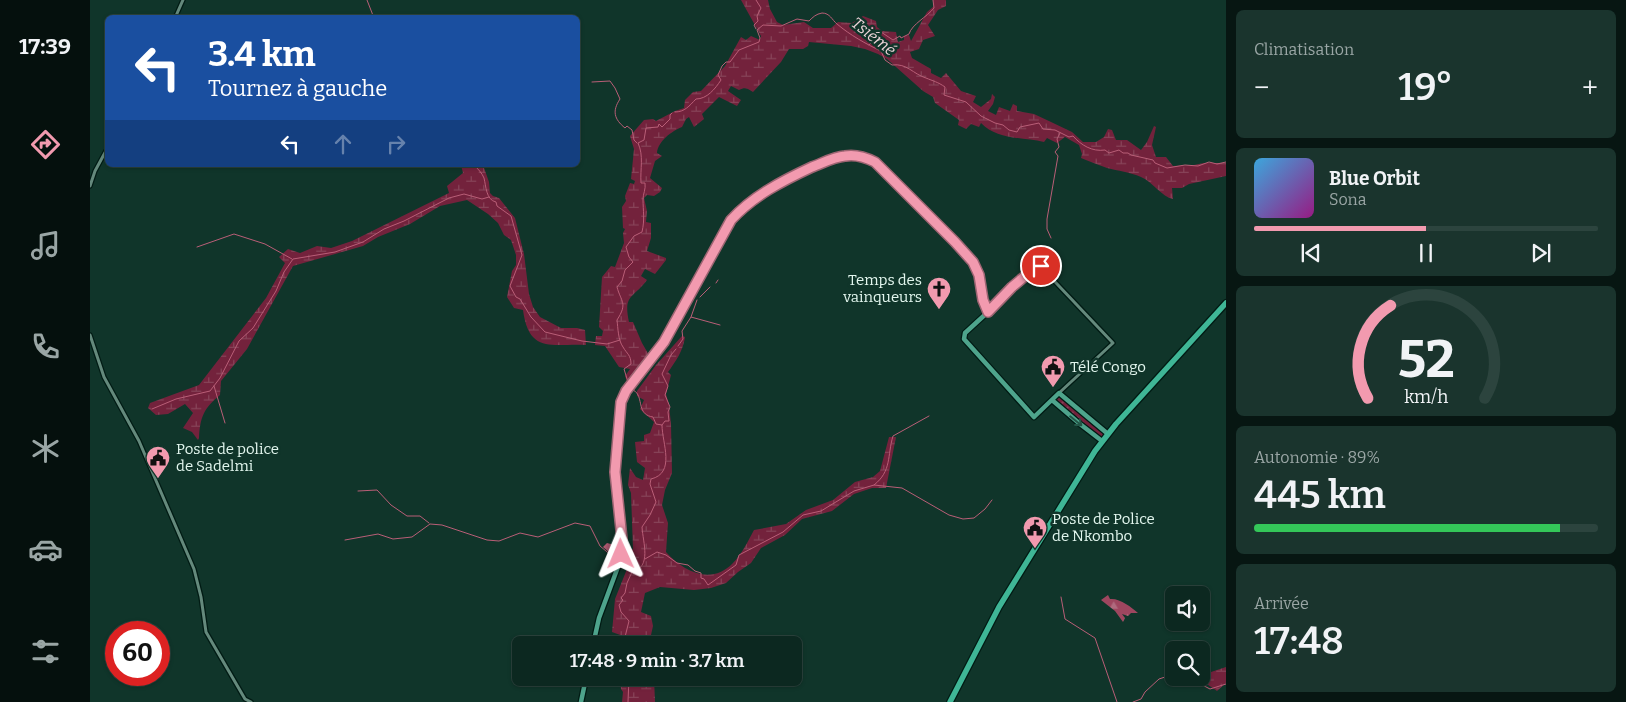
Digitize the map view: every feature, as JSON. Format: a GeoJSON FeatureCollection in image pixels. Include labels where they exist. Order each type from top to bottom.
{"type":"FeatureCollection","features":[{"type":"Feature","properties":{"kind":"highway"},"geometry":{"type":"LineString","coordinates":[[950,702],[999,607],[1102,441],[1226,303]]}},
{"type":"Feature","properties":{"kind":"main road"},"geometry":{"type":"LineString","coordinates":[[595,636],[599,618],[619,563],[622,539],[615,472],[619,416],[623,396],[664,342],[731,220],[782,180],[837,157],[861,156],[875,162],[973,262],[979,275],[987,310],[966,333],[965,341],[1034,417],[1059,393],[1108,434]]}},
{"type":"Feature","properties":{"kind":"main road"},"geometry":{"type":"LineString","coordinates":[[1052,400],[1102,441]]}},
{"type":"Feature","properties":{"kind":"main road"},"geometry":{"type":"LineString","coordinates":[[581,702],[584,686]]}},
{"type":"Feature","properties":{"kind":"street"},"geometry":{"type":"LineString","coordinates":[[176,15],[183,0]]}},
{"type":"Feature","properties":{"kind":"street"},"geometry":{"type":"LineString","coordinates":[[90,186],[95,171],[105,153]]}},
{"type":"Feature","properties":{"kind":"street"},"geometry":{"type":"LineString","coordinates":[[987,310],[1036,267],[1040,266],[1113,343],[1059,393]]}},
{"type":"Feature","properties":{"kind":"street"},"geometry":{"type":"LineString","coordinates":[[90,335],[104,377],[139,441],[194,569],[201,597],[206,632],[245,699],[251,702]]}},
{"type":"Feature","properties":{"kind":"green space"},"geometry":{"type":"Polygon","coordinates":[[[741,0],[768,0],[770,9],[777,22],[783,25],[804,22],[813,28],[831,28],[838,22],[852,23],[863,16],[876,21],[877,27],[882,31],[896,32],[898,42],[904,40],[904,36],[909,35],[911,41],[927,12],[934,6],[933,0],[946,0],[946,6],[938,10],[928,25],[935,36],[923,40],[919,49],[910,52],[912,58],[931,69],[931,73],[941,78],[946,73],[961,91],[976,96],[973,102],[981,107],[991,99],[992,94],[995,97],[988,111],[996,115],[999,107],[1010,111],[1013,104],[1017,106],[1017,111],[1034,114],[1072,132],[1083,142],[1096,142],[1104,137],[1108,129],[1112,130],[1116,140],[1127,140],[1141,150],[1154,126],[1156,127],[1152,145],[1156,157],[1166,157],[1173,166],[1226,163],[1226,176],[1189,184],[1182,188],[1172,188],[1173,199],[1169,198],[1141,177],[1107,168],[1081,158],[1082,154],[1079,145],[1065,137],[1057,143],[1047,138],[1044,142],[1011,137],[995,132],[981,123],[979,127],[971,124],[966,129],[958,125],[959,120],[935,103],[933,97],[923,91],[887,59],[878,54],[851,46],[809,42],[808,46],[803,49],[789,49],[781,62],[753,92],[746,88],[739,90],[731,86],[728,91],[741,100],[737,106],[719,97],[702,114],[704,119],[694,127],[689,117],[682,127],[670,134],[660,144],[657,153],[662,156],[655,161],[650,178],[662,188],[654,196],[647,195],[644,198],[647,211],[646,222],[651,223],[651,238],[647,251],[666,258],[666,260],[655,274],[645,269],[641,276],[647,280],[628,301],[627,313],[629,322],[633,322],[649,355],[628,384],[625,376],[630,369],[619,367],[605,346],[595,345],[596,336],[602,336],[603,331],[599,327],[602,277],[611,266],[615,267],[624,243],[623,233],[625,229],[623,228],[622,207],[626,201],[625,196],[630,183],[634,184],[635,181],[631,179],[634,149],[630,136],[644,120],[653,119],[656,121],[684,108],[685,100],[693,92],[701,91],[725,66],[741,37],[746,40],[751,36],[760,40],[761,36],[741,0]]]}},
{"type":"Feature","properties":{"kind":"green space"},"geometry":{"type":"Polygon","coordinates":[[[462,167],[484,167],[489,182],[490,193],[499,198],[515,218],[524,254],[529,294],[533,307],[540,317],[561,328],[585,330],[586,345],[544,344],[531,334],[526,324],[523,310],[514,308],[507,297],[512,271],[516,265],[516,255],[511,240],[504,235],[498,223],[467,200],[440,206],[410,224],[378,237],[363,246],[293,266],[247,349],[221,381],[220,395],[210,404],[204,414],[200,424],[198,440],[192,432],[183,428],[193,413],[185,404],[168,414],[156,415],[148,408],[150,403],[199,385],[266,298],[285,263],[279,257],[288,249],[300,253],[317,246],[331,248],[352,241],[449,193],[447,186],[463,173],[462,167]]]}},
{"type":"Feature","properties":{"kind":"green space"},"geometry":{"type":"Polygon","coordinates":[[[682,336],[685,337],[683,347],[668,372],[671,375],[666,394],[671,424],[672,473],[665,490],[662,505],[668,523],[666,552],[681,565],[698,573],[716,574],[725,570],[739,556],[754,530],[786,524],[806,510],[833,500],[855,482],[873,477],[880,471],[889,437],[896,437],[886,488],[872,488],[854,494],[832,511],[802,519],[785,535],[761,548],[751,563],[726,583],[711,588],[694,590],[660,587],[645,593],[641,612],[651,616],[653,626],[651,636],[623,636],[612,632],[615,599],[627,569],[625,560],[628,551],[633,549],[631,493],[628,485],[630,468],[636,477],[643,480],[645,468],[637,462],[635,442],[644,441],[644,435],[650,433],[654,422],[640,409],[644,400],[637,396],[637,391],[656,365],[682,336]]]}},
{"type":"Feature","properties":{"kind":"green space"},"geometry":{"type":"Polygon","coordinates":[[[1057,398],[1061,398],[1104,434],[1102,437],[1081,424],[1056,401],[1057,398]]]}},
{"type":"Feature","properties":{"kind":"green space"},"geometry":{"type":"Polygon","coordinates":[[[1108,595],[1110,599],[1121,601],[1138,613],[1131,613],[1128,616],[1122,614],[1125,618],[1123,622],[1115,611],[1101,600],[1108,595]]]}},
{"type":"Feature","properties":{"kind":"green space"},"geometry":{"type":"Polygon","coordinates":[[[1226,667],[1226,683],[1217,691],[1210,686],[1211,672],[1226,667]]]}},
{"type":"Feature","properties":{"kind":"green space"},"geometry":{"type":"Polygon","coordinates":[[[621,686],[654,686],[655,702],[622,702],[623,692],[621,686]]]}},
{"type":"Feature","properties":{"kind":"shaded area"},"geometry":{"type":"Polygon","coordinates":[[[607,543],[618,546],[618,552],[615,555],[603,547],[607,543]]]}},
{"type":"Feature","properties":{"kind":"waterway"},"geometry":{"type":"LineString","coordinates":[[367,0],[373,15]]}},
{"type":"Feature","properties":{"kind":"waterway"},"geometry":{"type":"LineString","coordinates":[[756,0],[761,8],[757,16],[758,21],[754,25],[756,29]]}},
{"type":"Feature","properties":{"kind":"waterway"},"geometry":{"type":"LineString","coordinates":[[869,45],[876,38],[876,32],[881,32],[893,40],[909,34],[913,27],[934,8],[933,0]]}},
{"type":"Feature","properties":{"kind":"waterway","name":"Tsiémé"},"geometry":{"type":"LineString","coordinates":[[675,112],[684,110],[696,99],[704,97],[713,90],[721,80],[718,75],[722,66],[726,62],[730,62],[739,50],[759,42],[760,38],[757,30],[763,25],[781,26],[797,19],[809,21],[816,15],[825,13],[853,36],[881,51],[885,60],[892,65],[906,67],[940,84],[945,87],[944,95],[966,102],[981,116],[1003,125],[1009,130],[1017,132],[1020,127],[1039,123],[1043,129],[1055,130],[1069,137],[1073,136],[1091,149],[1105,150],[1109,153],[1119,150],[1123,153],[1153,160],[1155,163],[1167,168],[1185,165],[1198,166],[1209,162],[1217,164],[1226,162]]}},
{"type":"Feature","properties":{"kind":"waterway"},"geometry":{"type":"LineString","coordinates":[[592,82],[610,81],[620,99],[615,111],[616,118],[625,128],[627,126],[632,130],[634,140],[637,143]]}},
{"type":"Feature","properties":{"kind":"waterway","name":"Tsiémé"},"geometry":{"type":"LineString","coordinates":[[628,382],[624,369],[631,364],[631,361],[619,337],[617,320],[623,306],[617,287],[622,281],[625,270],[633,262],[629,257],[626,247],[634,236],[642,232],[643,227],[645,183],[641,183],[641,158],[638,143],[644,140],[646,128],[658,127],[659,124],[662,127],[670,119],[672,113]]}},
{"type":"Feature","properties":{"kind":"waterway"},"geometry":{"type":"LineString","coordinates":[[1051,238],[1047,229],[1047,219],[1058,156],[1055,152],[1059,147],[1057,139],[1060,133]]}},
{"type":"Feature","properties":{"kind":"waterway"},"geometry":{"type":"LineString","coordinates":[[476,167],[484,178],[490,199],[511,216],[522,255],[510,286],[531,317],[545,332],[582,341],[607,344],[620,340]]}},
{"type":"Feature","properties":{"kind":"waterway"},"geometry":{"type":"LineString","coordinates":[[152,409],[176,399],[210,391],[220,378],[239,341],[253,328],[293,259],[335,252],[363,242],[384,229],[449,198],[464,194],[482,199],[489,197]]}},
{"type":"Feature","properties":{"kind":"waterway"},"geometry":{"type":"LineString","coordinates":[[197,247],[234,234],[265,244],[292,259]]}},
{"type":"Feature","properties":{"kind":"waterway"},"geometry":{"type":"LineString","coordinates":[[700,297],[710,287]]}},
{"type":"Feature","properties":{"kind":"waterway"},"geometry":{"type":"LineString","coordinates":[[691,317],[697,300]]}},
{"type":"Feature","properties":{"kind":"waterway"},"geometry":{"type":"LineString","coordinates":[[678,346],[683,339],[682,331],[691,317],[720,325]]}},
{"type":"Feature","properties":{"kind":"waterway"},"geometry":{"type":"LineString","coordinates":[[662,425],[665,421],[669,421],[668,412],[670,407],[665,395],[668,386],[662,374],[676,349]]}},
{"type":"Feature","properties":{"kind":"waterway"},"geometry":{"type":"LineString","coordinates":[[214,386],[225,423]]}},
{"type":"Feature","properties":{"kind":"waterway","name":"Tsiémé"},"geometry":{"type":"LineString","coordinates":[[625,636],[629,621],[621,612],[619,605],[623,600],[621,598],[625,593],[632,572],[638,569],[644,560],[645,547],[642,527],[656,502],[650,484],[651,479],[659,476],[663,471],[666,456],[662,425],[656,424],[653,417],[645,414],[638,394],[632,389]]}},
{"type":"Feature","properties":{"kind":"waterway"},"geometry":{"type":"LineString","coordinates":[[874,485],[880,480],[886,469],[893,436],[929,416]]}},
{"type":"Feature","properties":{"kind":"waterway"},"geometry":{"type":"LineString","coordinates":[[645,559],[657,552],[666,555],[677,563],[688,565],[701,573],[701,578],[708,585],[736,565],[739,555],[783,532],[803,515],[821,511],[854,491],[874,485],[902,488],[949,515],[963,519],[974,518],[992,500]]}},
{"type":"Feature","properties":{"kind":"waterway"},"geometry":{"type":"LineString","coordinates":[[358,491],[377,490],[391,505],[407,516],[420,516],[429,523]]}},
{"type":"Feature","properties":{"kind":"waterway"},"geometry":{"type":"LineString","coordinates":[[345,540],[378,534],[393,539],[412,537],[430,524],[442,525],[487,540],[499,541],[520,533],[538,537],[575,523],[590,526],[600,546],[619,562]]}},
{"type":"Feature","properties":{"kind":"waterway"},"geometry":{"type":"LineString","coordinates":[[622,565],[632,572]]}},
{"type":"Feature","properties":{"kind":"waterway"},"geometry":{"type":"LineString","coordinates":[[1061,597],[1065,619],[1095,638],[1117,702]]}},
{"type":"Feature","properties":{"kind":"waterway"},"geometry":{"type":"LineString","coordinates":[[1133,702],[1141,699],[1145,692],[1159,679],[1165,677]]}},
{"type":"Feature","properties":{"kind":"waterway"},"geometry":{"type":"LineString","coordinates":[[1204,686],[1210,689],[1226,684]]}},
{"type":"Feature","properties":{"kind":"waterway","name":"Tsiémé"},"geometry":{"type":"LineString","coordinates":[[628,702],[629,686]]}},
{"type":"Feature","properties":{"kind":"place","name":"Temps des vainqueurs"},"geometry":{"type":"Point","coordinates":[939,310]}},
{"type":"Feature","properties":{"kind":"place","name":"Télé Congo"},"geometry":{"type":"Point","coordinates":[1053,388]}},
{"type":"Feature","properties":{"kind":"place","name":"Poste de police de Sadelmi"},"geometry":{"type":"Point","coordinates":[158,479]}},
{"type":"Feature","properties":{"kind":"place","name":"Poste de Police de Nkombo"},"geometry":{"type":"Point","coordinates":[1035,549]}},
{"type":"Feature","properties":{"kind":"route"},"geometry":{"type":"LineString","coordinates":[[621,554],[622,539],[615,472],[619,416],[623,396],[661,347],[731,220],[782,180],[833,158],[848,155],[868,158],[880,165],[973,262],[979,275],[983,300],[988,312],[1012,287],[1036,267],[1041,266]]}}]}
